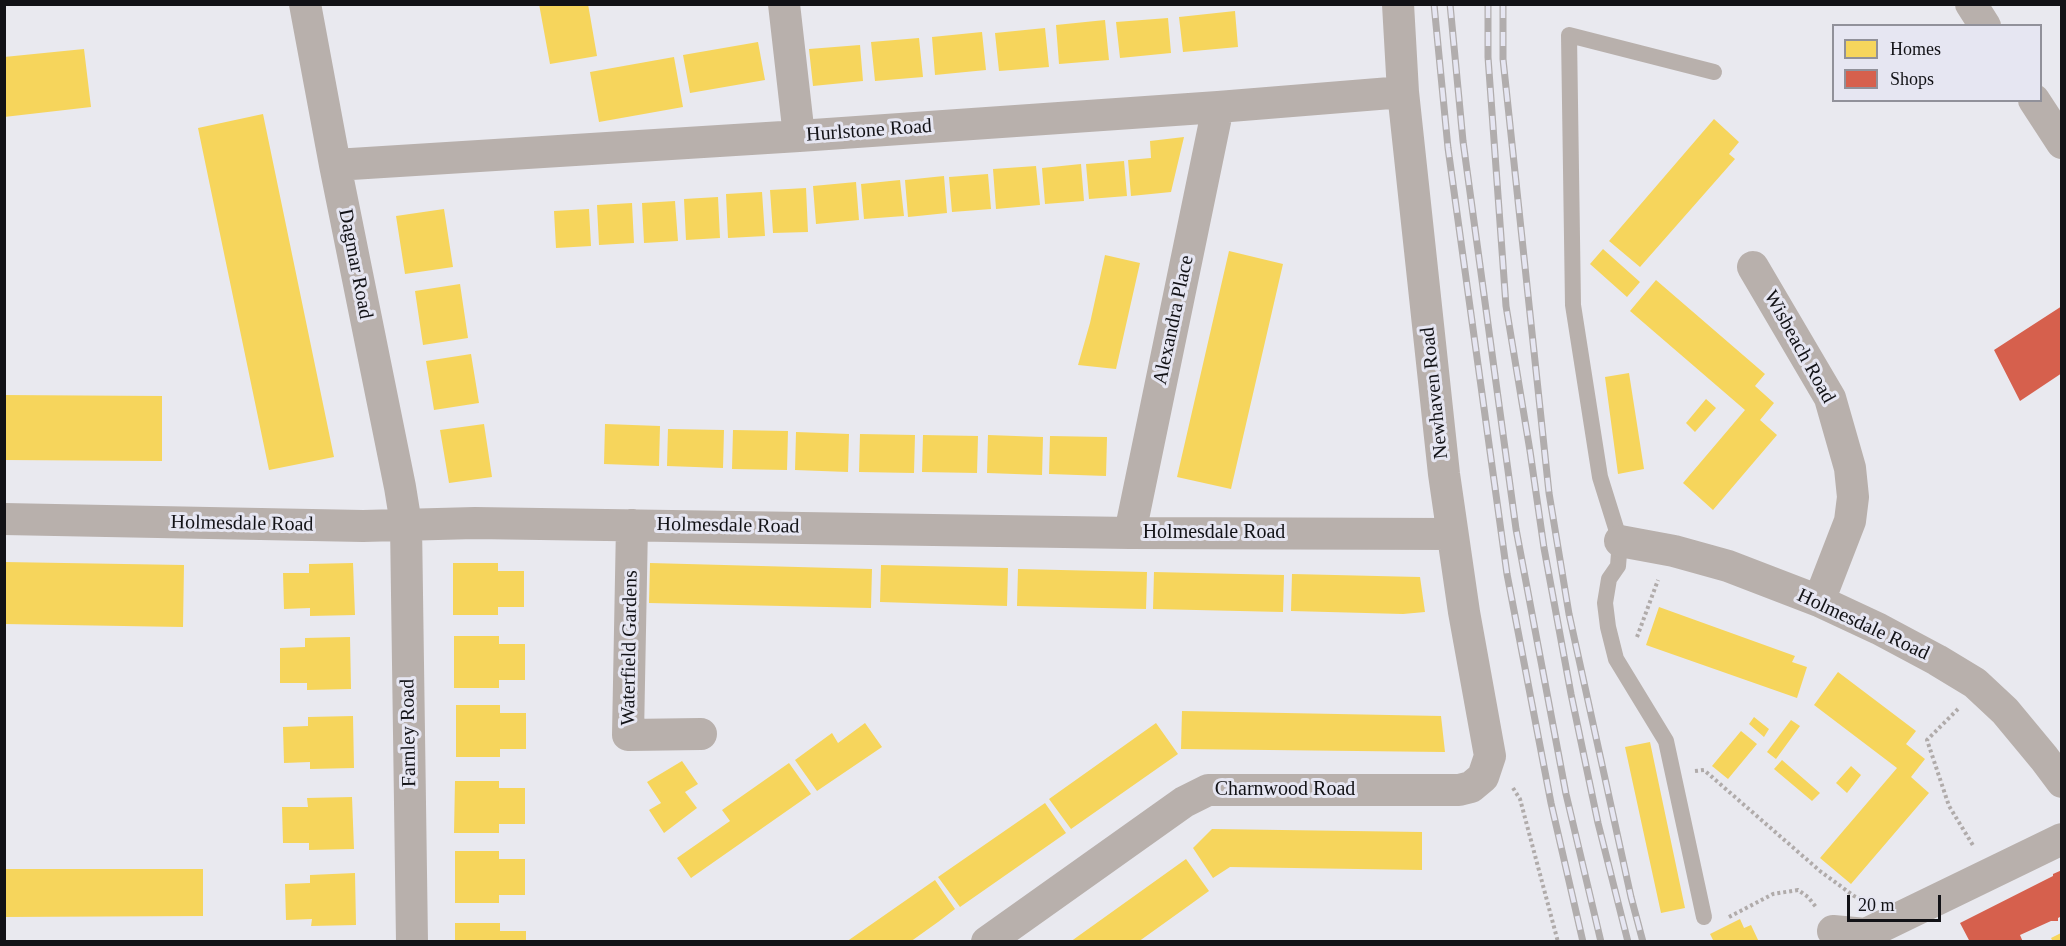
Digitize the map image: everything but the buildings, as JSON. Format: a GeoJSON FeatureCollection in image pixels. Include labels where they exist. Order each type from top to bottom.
{"type":"FeatureCollection","features":[{"type":"Feature","properties":{"kind":"street","name":"Dagmar Road"},"geometry":{"type":"LineString","coordinates":[[305,4],[406,524]]}},
{"type":"Feature","properties":{"kind":"street"},"geometry":{"type":"LineString","coordinates":[[784,4],[799,136]]}},
{"type":"Feature","properties":{"kind":"street","name":"Newhaven Road"},"geometry":{"type":"LineString","coordinates":[[1398,4],[1403,92],[1452,534],[1487,766]]}},
{"type":"Feature","properties":{"kind":"street"},"geometry":{"type":"LineString","coordinates":[[1971,4],[1984,24]]}},
{"type":"Feature","properties":{"kind":"street","name":"Hurlstone Road"},"geometry":{"type":"LineString","coordinates":[[335,165],[799,136],[1403,92]]}},
{"type":"Feature","properties":{"kind":"street"},"geometry":{"type":"LineString","coordinates":[[2035,102],[2061,143]]}},
{"type":"Feature","properties":{"kind":"street","name":"Alexandra Place"},"geometry":{"type":"LineString","coordinates":[[1130,533],[1218,107]]}},
{"type":"Feature","properties":{"kind":"street","name":"Wisbeach Road"},"geometry":{"type":"LineString","coordinates":[[1753,267],[1830,398],[1850,468],[1853,497],[1850,521],[1820,601]]}},
{"type":"Feature","properties":{"kind":"street","name":"Holmesdale Road"},"geometry":{"type":"LineString","coordinates":[[4,519],[363,526],[406,524],[632,525],[1130,533],[1452,534]]}},
{"type":"Feature","properties":{"kind":"street","name":"Farnley Road"},"geometry":{"type":"LineString","coordinates":[[406,524],[412,942]]}},
{"type":"Feature","properties":{"kind":"street","name":"Waterfield Gardens"},"geometry":{"type":"LineString","coordinates":[[632,525],[628,735],[700,734]]}},
{"type":"Feature","properties":{"kind":"street","name":"Holmesdale Road"},"geometry":{"type":"LineString","coordinates":[[1620,541],[1667,550],[1728,566],[1820,601],[1937,660],[1979,687],[2005,711],[2061,782]]}},
{"type":"Feature","properties":{"kind":"street","name":"Charnwood Road"},"geometry":{"type":"LineString","coordinates":[[987,942],[1184,802],[1208,790],[1459,790],[1471,787],[1487,766]]}},
{"type":"Feature","properties":{"kind":"street"},"geometry":{"type":"LineString","coordinates":[[1833,931],[1866,934],[2061,839]]}},
{"type":"Feature","properties":{"kind":"lane"},"geometry":{"type":"LineString","coordinates":[[1704,916],[1666,741],[1616,659],[1608,627],[1605,603],[1609,579],[1618,566],[1620,541],[1600,477],[1573,305],[1569,35],[1714,72]]}},
{"type":"Feature","properties":{"kind":"path"},"geometry":{"type":"LineString","coordinates":[[1636,639],[1667,550]]}},
{"type":"Feature","properties":{"kind":"path"},"geometry":{"type":"LineString","coordinates":[[1979,687],[1928,740],[1949,806],[1988,874]]}},
{"type":"Feature","properties":{"kind":"path"},"geometry":{"type":"LineString","coordinates":[[1487,766],[1520,800],[1558,942]]}},
{"type":"Feature","properties":{"kind":"path"},"geometry":{"type":"LineString","coordinates":[[1673,774],[1704,770],[1820,871],[1854,896],[1902,916]]}},
{"type":"Feature","properties":{"kind":"path"},"geometry":{"type":"LineString","coordinates":[[1704,916],[1710,927],[1773,894],[1798,890],[1808,897],[1833,931]]}},
{"type":"Feature","properties":{"kind":"railway"},"geometry":{"type":"LineString","coordinates":[[1434,4],[1448,148],[1507,574],[1551,803],[1583,942]]}},
{"type":"Feature","properties":{"kind":"railway"},"geometry":{"type":"LineString","coordinates":[[1450,4],[1463,141],[1516,529],[1566,794],[1601,942]]}},
{"type":"Feature","properties":{"kind":"railway"},"geometry":{"type":"LineString","coordinates":[[1488,4],[1488,57],[1506,306],[1544,548],[1571,694],[1598,823],[1628,942]]}},
{"type":"Feature","properties":{"kind":"railway"},"geometry":{"type":"LineString","coordinates":[[1503,4],[1503,59],[1549,493],[1569,614],[1631,897],[1643,942]]}}]}
